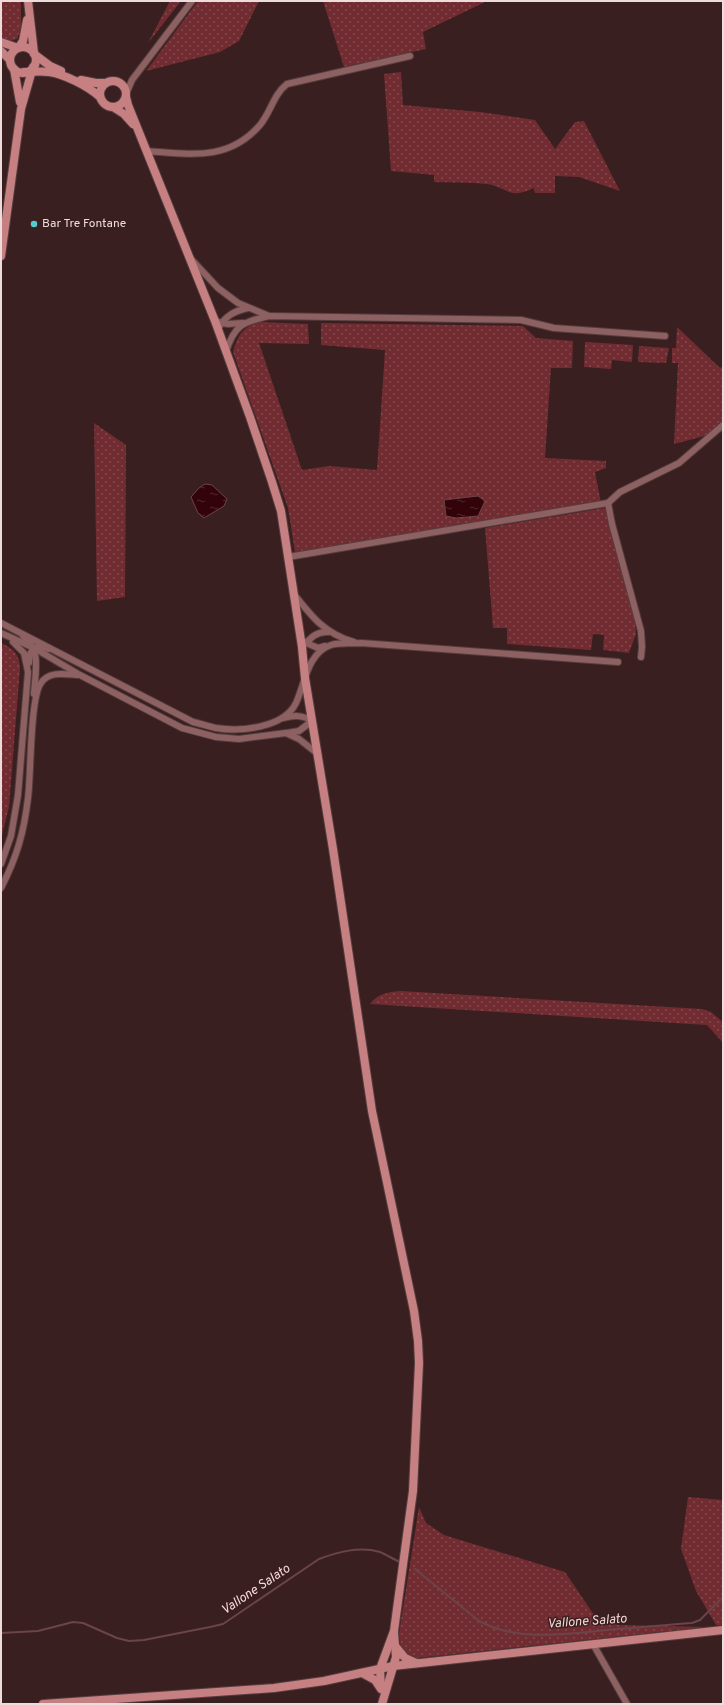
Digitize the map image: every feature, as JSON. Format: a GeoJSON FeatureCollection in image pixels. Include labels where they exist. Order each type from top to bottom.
{"type":"FeatureCollection","features":[{"type":"Feature","properties":{"kind":"street"},"geometry":{"type":"LineString","coordinates":[[1,256],[21,109],[30,70],[36,61],[28,1]]}},
{"type":"Feature","properties":{"kind":"street"},"geometry":{"type":"LineString","coordinates":[[113,108],[121,104],[132,80],[192,1]]}},
{"type":"Feature","properties":{"kind":"street"},"geometry":{"type":"LineString","coordinates":[[10,60],[13,52],[18,48],[26,29],[29,11]]}},
{"type":"Feature","properties":{"kind":"street"},"geometry":{"type":"LineString","coordinates":[[1,42],[18,48],[27,48],[50,66],[76,78],[87,82],[119,82],[124,87],[137,129],[188,256],[218,324],[226,352],[272,482],[280,511],[303,643],[305,678],[318,754],[372,1111],[414,1311],[418,1341],[417,1415],[413,1491],[394,1631],[380,1669],[382,1704]]}},
{"type":"Feature","properties":{"kind":"street"},"geometry":{"type":"LineString","coordinates":[[1,51],[10,60],[14,69],[19,88],[21,109]]}},
{"type":"Feature","properties":{"kind":"street"},"geometry":{"type":"LineString","coordinates":[[146,151],[207,154],[228,149],[240,142],[261,124],[277,94],[287,84],[410,56]]}},
{"type":"Feature","properties":{"kind":"street"},"geometry":{"type":"LineString","coordinates":[[14,69],[50,72],[87,87],[100,96],[105,105],[124,114],[137,129]]}},
{"type":"Feature","properties":{"kind":"street"},"geometry":{"type":"LineString","coordinates":[[100,96],[100,90],[105,83]]}},
{"type":"Feature","properties":{"kind":"street"},"geometry":{"type":"LineString","coordinates":[[188,256],[218,288],[238,303],[269,316]]}},
{"type":"Feature","properties":{"kind":"street"},"geometry":{"type":"LineString","coordinates":[[218,324],[229,314],[248,308]]}},
{"type":"Feature","properties":{"kind":"street"},"geometry":{"type":"LineString","coordinates":[[218,324],[243,323],[269,316],[521,320],[554,328],[665,336]]}},
{"type":"Feature","properties":{"kind":"street"},"geometry":{"type":"LineString","coordinates":[[226,352],[232,335],[243,323]]}},
{"type":"Feature","properties":{"kind":"street"},"geometry":{"type":"LineString","coordinates":[[288,557],[608,503],[620,492],[679,463],[723,425]]}},
{"type":"Feature","properties":{"kind":"street"},"geometry":{"type":"LineString","coordinates":[[608,503],[612,524],[641,631],[641,657]]}},
{"type":"Feature","properties":{"kind":"street"},"geometry":{"type":"LineString","coordinates":[[294,594],[309,613],[328,632],[343,639],[361,643]]}},
{"type":"Feature","properties":{"kind":"street"},"geometry":{"type":"LineString","coordinates":[[1,623],[50,647],[60,654]]}},
{"type":"Feature","properties":{"kind":"street"},"geometry":{"type":"LineString","coordinates":[[1,888],[22,837],[28,796],[34,712],[36,659],[34,648],[28,640],[16,631]]}},
{"type":"Feature","properties":{"kind":"street"},"geometry":{"type":"LineString","coordinates":[[303,643],[315,635],[328,632]]}},
{"type":"Feature","properties":{"kind":"street"},"geometry":{"type":"LineString","coordinates":[[1,634],[34,648],[80,675],[182,728],[199,734],[239,739],[299,731],[312,721]]}},
{"type":"Feature","properties":{"kind":"street"},"geometry":{"type":"LineString","coordinates":[[8,637],[24,653],[28,672]]}},
{"type":"Feature","properties":{"kind":"street"},"geometry":{"type":"LineString","coordinates":[[303,643],[318,648],[330,645],[361,643],[618,662]]}},
{"type":"Feature","properties":{"kind":"street"},"geometry":{"type":"LineString","coordinates":[[1,864],[11,836],[18,795],[28,672],[30,654],[34,648],[41,646],[60,654],[193,722],[217,728],[239,729],[268,726],[283,718],[296,705],[312,661],[317,654],[330,645]]}},
{"type":"Feature","properties":{"kind":"street"},"geometry":{"type":"LineString","coordinates":[[34,712],[38,686],[47,676],[61,674],[80,675]]}},
{"type":"Feature","properties":{"kind":"street"},"geometry":{"type":"LineString","coordinates":[[283,718],[304,716],[312,721]]}},
{"type":"Feature","properties":{"kind":"street"},"geometry":{"type":"LineString","coordinates":[[286,733],[299,739],[318,754]]}},
{"type":"Feature","properties":{"kind":"street"},"geometry":{"type":"LineString","coordinates":[[43,1704],[303,1685],[394,1666],[723,1630]]}},
{"type":"Feature","properties":{"kind":"street"},"geometry":{"type":"LineString","coordinates":[[382,1704],[396,1657],[394,1631]]}},
{"type":"Feature","properties":{"kind":"street"},"geometry":{"type":"LineString","coordinates":[[593,1644],[627,1704]]}},
{"type":"Feature","properties":{"kind":"street"},"geometry":{"type":"LineString","coordinates":[[396,1648],[405,1658],[418,1664]]}},
{"type":"Feature","properties":{"kind":"street"},"geometry":{"type":"LineString","coordinates":[[365,1672],[383,1660]]}},
{"type":"Feature","properties":{"kind":"street"},"geometry":{"type":"LineString","coordinates":[[390,1679],[398,1670],[408,1665]]}},
{"type":"Feature","properties":{"kind":"street"},"geometry":{"type":"LineString","coordinates":[[365,1672],[375,1680],[381,1688]]}},
{"type":"Feature","properties":{"kind":"shaded area"},"geometry":{"type":"Polygon","coordinates":[[[1,1],[21,1],[21,28],[17,39],[10,41],[1,39],[1,1]]]}},
{"type":"Feature","properties":{"kind":"shaded area"},"geometry":{"type":"Polygon","coordinates":[[[170,1],[181,1],[148,43],[170,1]]]}},
{"type":"Feature","properties":{"kind":"shaded area"},"geometry":{"type":"Polygon","coordinates":[[[198,1],[259,1],[239,41],[220,52],[146,71],[198,1]]]}},
{"type":"Feature","properties":{"kind":"shaded area"},"geometry":{"type":"Polygon","coordinates":[[[323,1],[487,1],[423,32],[426,49],[344,67],[323,1]]]}},
{"type":"Feature","properties":{"kind":"shaded area"},"geometry":{"type":"Polygon","coordinates":[[[401,72],[403,105],[480,112],[535,120],[555,149],[575,122],[584,121],[620,191],[579,177],[555,176],[555,193],[535,193],[534,188],[519,193],[514,193],[487,184],[434,182],[434,175],[391,171],[384,74],[401,72]]]}},
{"type":"Feature","properties":{"kind":"shaded area"},"geometry":{"type":"Polygon","coordinates":[[[254,323],[308,324],[309,344],[259,343],[302,470],[329,466],[377,470],[385,350],[321,345],[321,323],[523,326],[536,338],[573,341],[572,368],[551,368],[545,458],[606,461],[606,468],[595,472],[601,503],[295,552],[288,508],[233,352],[242,332],[254,323]]]}},
{"type":"Feature","properties":{"kind":"shaded area"},"geometry":{"type":"Polygon","coordinates":[[[677,327],[719,367],[723,368],[723,421],[708,435],[674,444],[678,363],[672,363],[672,348],[676,348],[677,327]]]}},
{"type":"Feature","properties":{"kind":"shaded area"},"geometry":{"type":"Polygon","coordinates":[[[585,342],[633,345],[632,362],[612,360],[611,369],[584,367],[585,342]]]}},
{"type":"Feature","properties":{"kind":"shaded area"},"geometry":{"type":"Polygon","coordinates":[[[639,346],[669,348],[666,363],[638,362],[639,346]]]}},
{"type":"Feature","properties":{"kind":"shaded area"},"geometry":{"type":"Polygon","coordinates":[[[94,423],[126,445],[125,597],[97,601],[94,423]]]}},
{"type":"Feature","properties":{"kind":"shaded area"},"geometry":{"type":"Polygon","coordinates":[[[605,508],[635,621],[636,634],[629,653],[603,650],[604,635],[593,634],[591,650],[507,644],[507,628],[493,628],[485,528],[605,508]]]}},
{"type":"Feature","properties":{"kind":"shaded area"},"geometry":{"type":"Polygon","coordinates":[[[1,643],[15,652],[20,668],[9,807],[1,839],[1,643]]]}},
{"type":"Feature","properties":{"kind":"shaded area"},"geometry":{"type":"Polygon","coordinates":[[[400,991],[702,1009],[711,1012],[723,1022],[723,1043],[707,1025],[370,1004],[383,994],[400,991]]]}},
{"type":"Feature","properties":{"kind":"shaded area"},"geometry":{"type":"Polygon","coordinates":[[[688,1497],[723,1500],[723,1625],[716,1625],[696,1591],[681,1549],[688,1497]]]}},
{"type":"Feature","properties":{"kind":"shaded area"},"geometry":{"type":"Polygon","coordinates":[[[419,1507],[426,1523],[444,1535],[565,1572],[594,1615],[618,1625],[707,1627],[417,1658],[412,1656],[402,1649],[399,1633],[419,1507]]]}},
{"type":"Feature","properties":{"kind":"water"},"geometry":{"type":"Polygon","coordinates":[[[205,484],[212,485],[227,499],[224,506],[204,518],[198,513],[191,497],[205,484]]]}},
{"type":"Feature","properties":{"kind":"water"},"geometry":{"type":"Polygon","coordinates":[[[478,496],[485,501],[478,516],[456,518],[446,516],[444,500],[478,496]]]}},
{"type":"Feature","properties":{"kind":"waterway","name":"Vallone Salato"},"geometry":{"type":"LineString","coordinates":[[1,1633],[38,1631],[73,1622],[83,1623],[117,1638],[129,1641],[144,1640],[223,1624],[319,1559],[334,1554],[356,1550],[372,1550],[380,1552],[400,1562]]}},
{"type":"Feature","properties":{"kind":"waterway","name":"Vallone Salato"},"geometry":{"type":"LineString","coordinates":[[415,1569],[479,1621],[494,1628],[526,1634],[558,1634],[692,1623],[700,1620],[723,1597]]}},
{"type":"Feature","properties":{"kind":"place","name":"Bar Tre Fontane"},"geometry":{"type":"Point","coordinates":[34,224]}}]}
